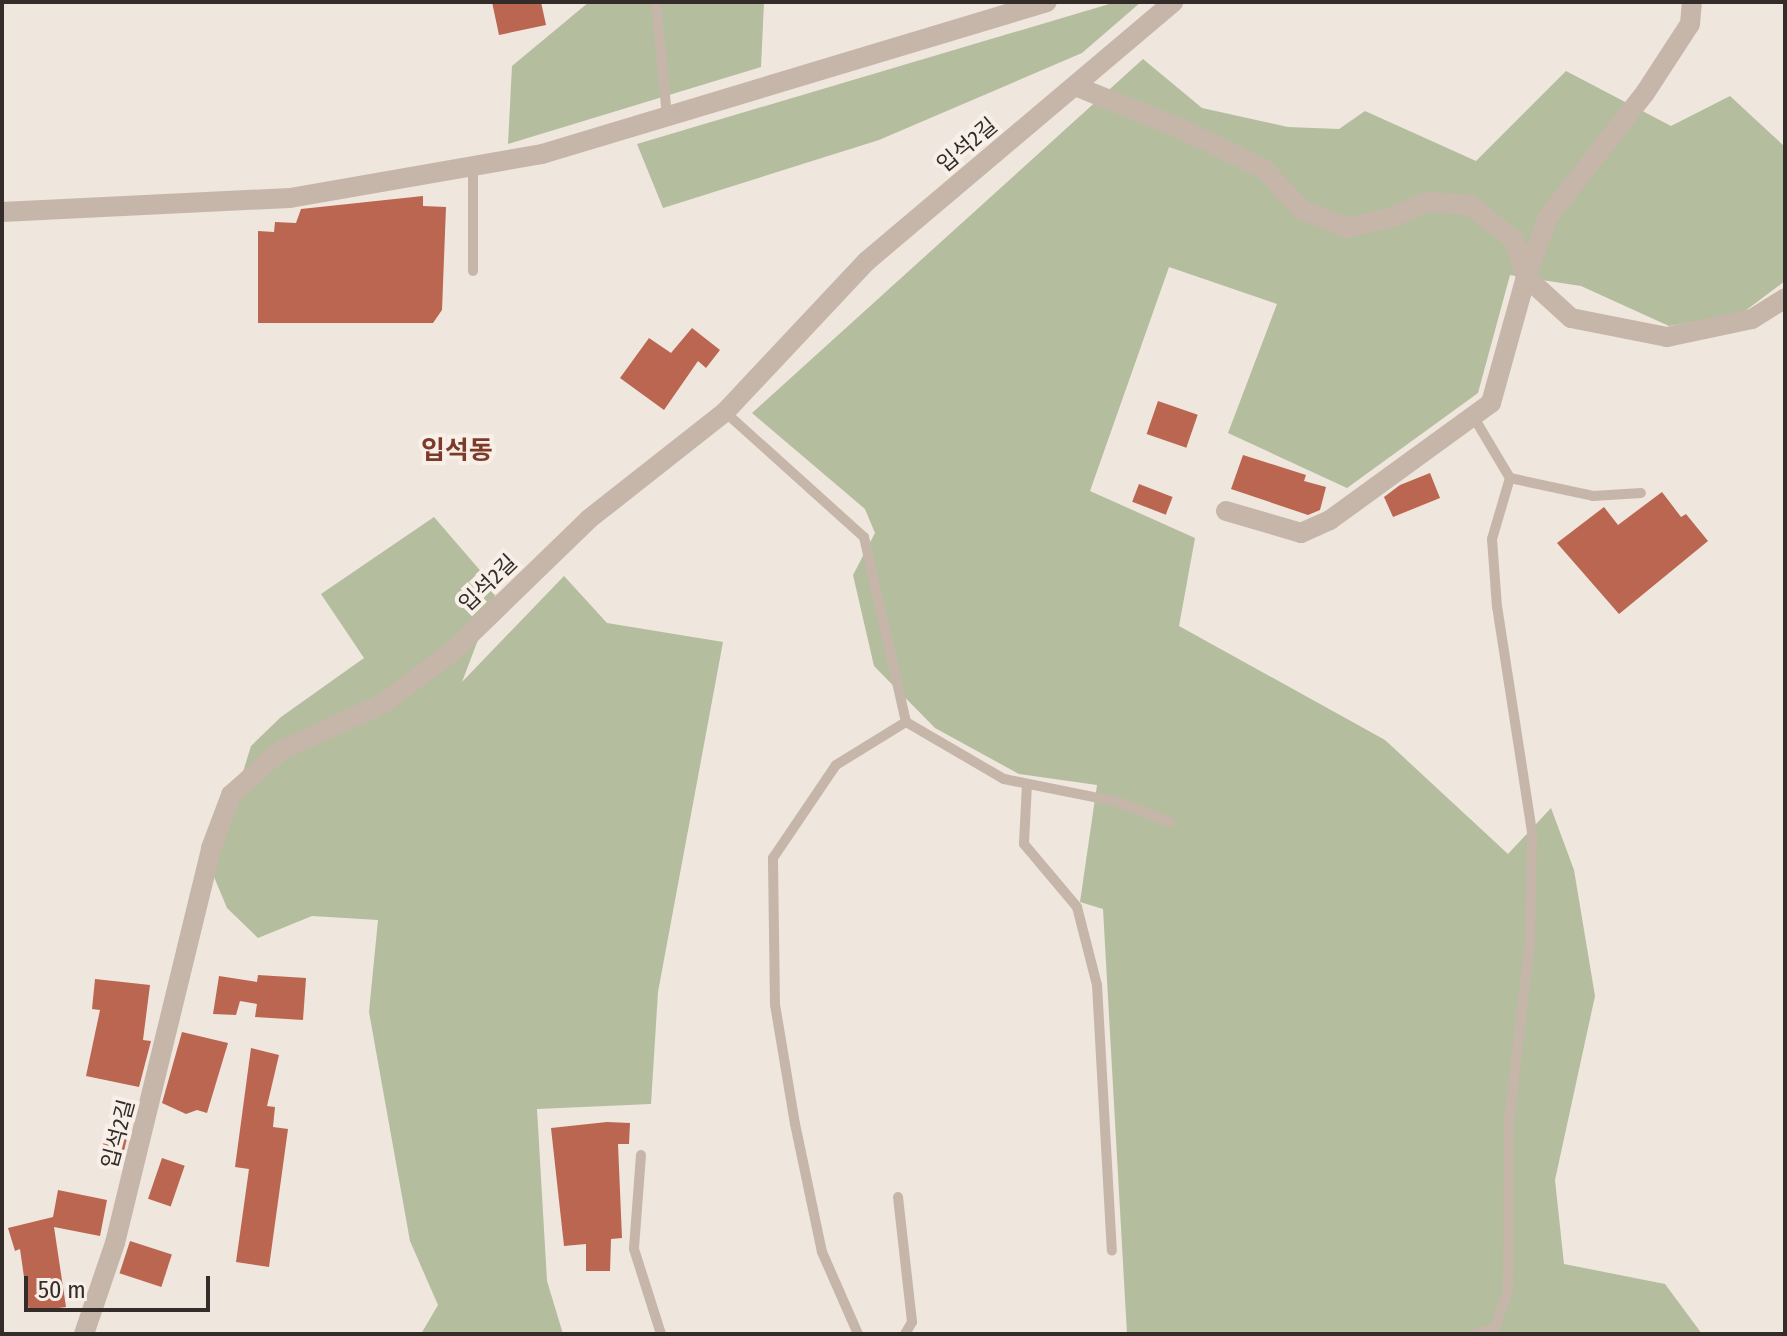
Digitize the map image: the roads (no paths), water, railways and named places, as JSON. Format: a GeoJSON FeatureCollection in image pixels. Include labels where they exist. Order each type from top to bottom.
{"type":"FeatureCollection","features":[{"type":"Feature","properties":{"kind":"street"},"geometry":{"type":"LineString","coordinates":[[2,212],[28,208],[290,198],[542,154],[1047,2]]}},
{"type":"Feature","properties":{"kind":"street","name":"입석2길"},"geometry":{"type":"LineString","coordinates":[[84,1334],[115,1243],[211,848],[231,795],[280,751],[384,703],[454,650],[589,519],[725,412],[867,261],[1173,2]]}},
{"type":"Feature","properties":{"kind":"street"},"geometry":{"type":"LineString","coordinates":[[1226,511],[1301,533],[1330,520],[1491,403],[1526,277],[1548,217],[1645,93],[1690,24],[1692,2]]}},
{"type":"Feature","properties":{"kind":"street"},"geometry":{"type":"LineString","coordinates":[[1075,86],[1177,127],[1264,169],[1302,210],[1347,228],[1393,217],[1427,202],[1470,205],[1514,240],[1526,277],[1571,318],[1667,337],[1752,319],[1785,298]]}},
{"type":"Feature","properties":{"kind":"lane"},"geometry":{"type":"LineString","coordinates":[[656,2],[667,116]]}},
{"type":"Feature","properties":{"kind":"lane"},"geometry":{"type":"LineString","coordinates":[[473,166],[473,271]]}},
{"type":"Feature","properties":{"kind":"lane"},"geometry":{"type":"LineString","coordinates":[[725,412],[864,537],[906,722],[1004,779],[1118,802],[1170,822]]}},
{"type":"Feature","properties":{"kind":"lane"},"geometry":{"type":"LineString","coordinates":[[1473,416],[1510,478],[1593,496],[1641,493]]}},
{"type":"Feature","properties":{"kind":"lane"},"geometry":{"type":"LineString","coordinates":[[1476,1334],[1495,1328],[1508,1290],[1509,1120],[1530,940],[1532,832],[1497,607],[1492,539],[1510,478]]}},
{"type":"Feature","properties":{"kind":"lane"},"geometry":{"type":"LineString","coordinates":[[858,1334],[822,1252],[795,1124],[775,1005],[773,858],[836,765],[906,722]]}},
{"type":"Feature","properties":{"kind":"lane"},"geometry":{"type":"LineString","coordinates":[[1027,784],[1024,844],[1077,907],[1097,985],[1112,1251]]}},
{"type":"Feature","properties":{"kind":"lane"},"geometry":{"type":"LineString","coordinates":[[641,1155],[634,1249],[661,1334]]}},
{"type":"Feature","properties":{"kind":"lane"},"geometry":{"type":"LineString","coordinates":[[898,1197],[912,1322],[905,1334]]}},
{"type":"Feature","properties":{"kind":"district","name":"입석동"},"geometry":{"type":"Point","coordinates":[457,451]}}]}
